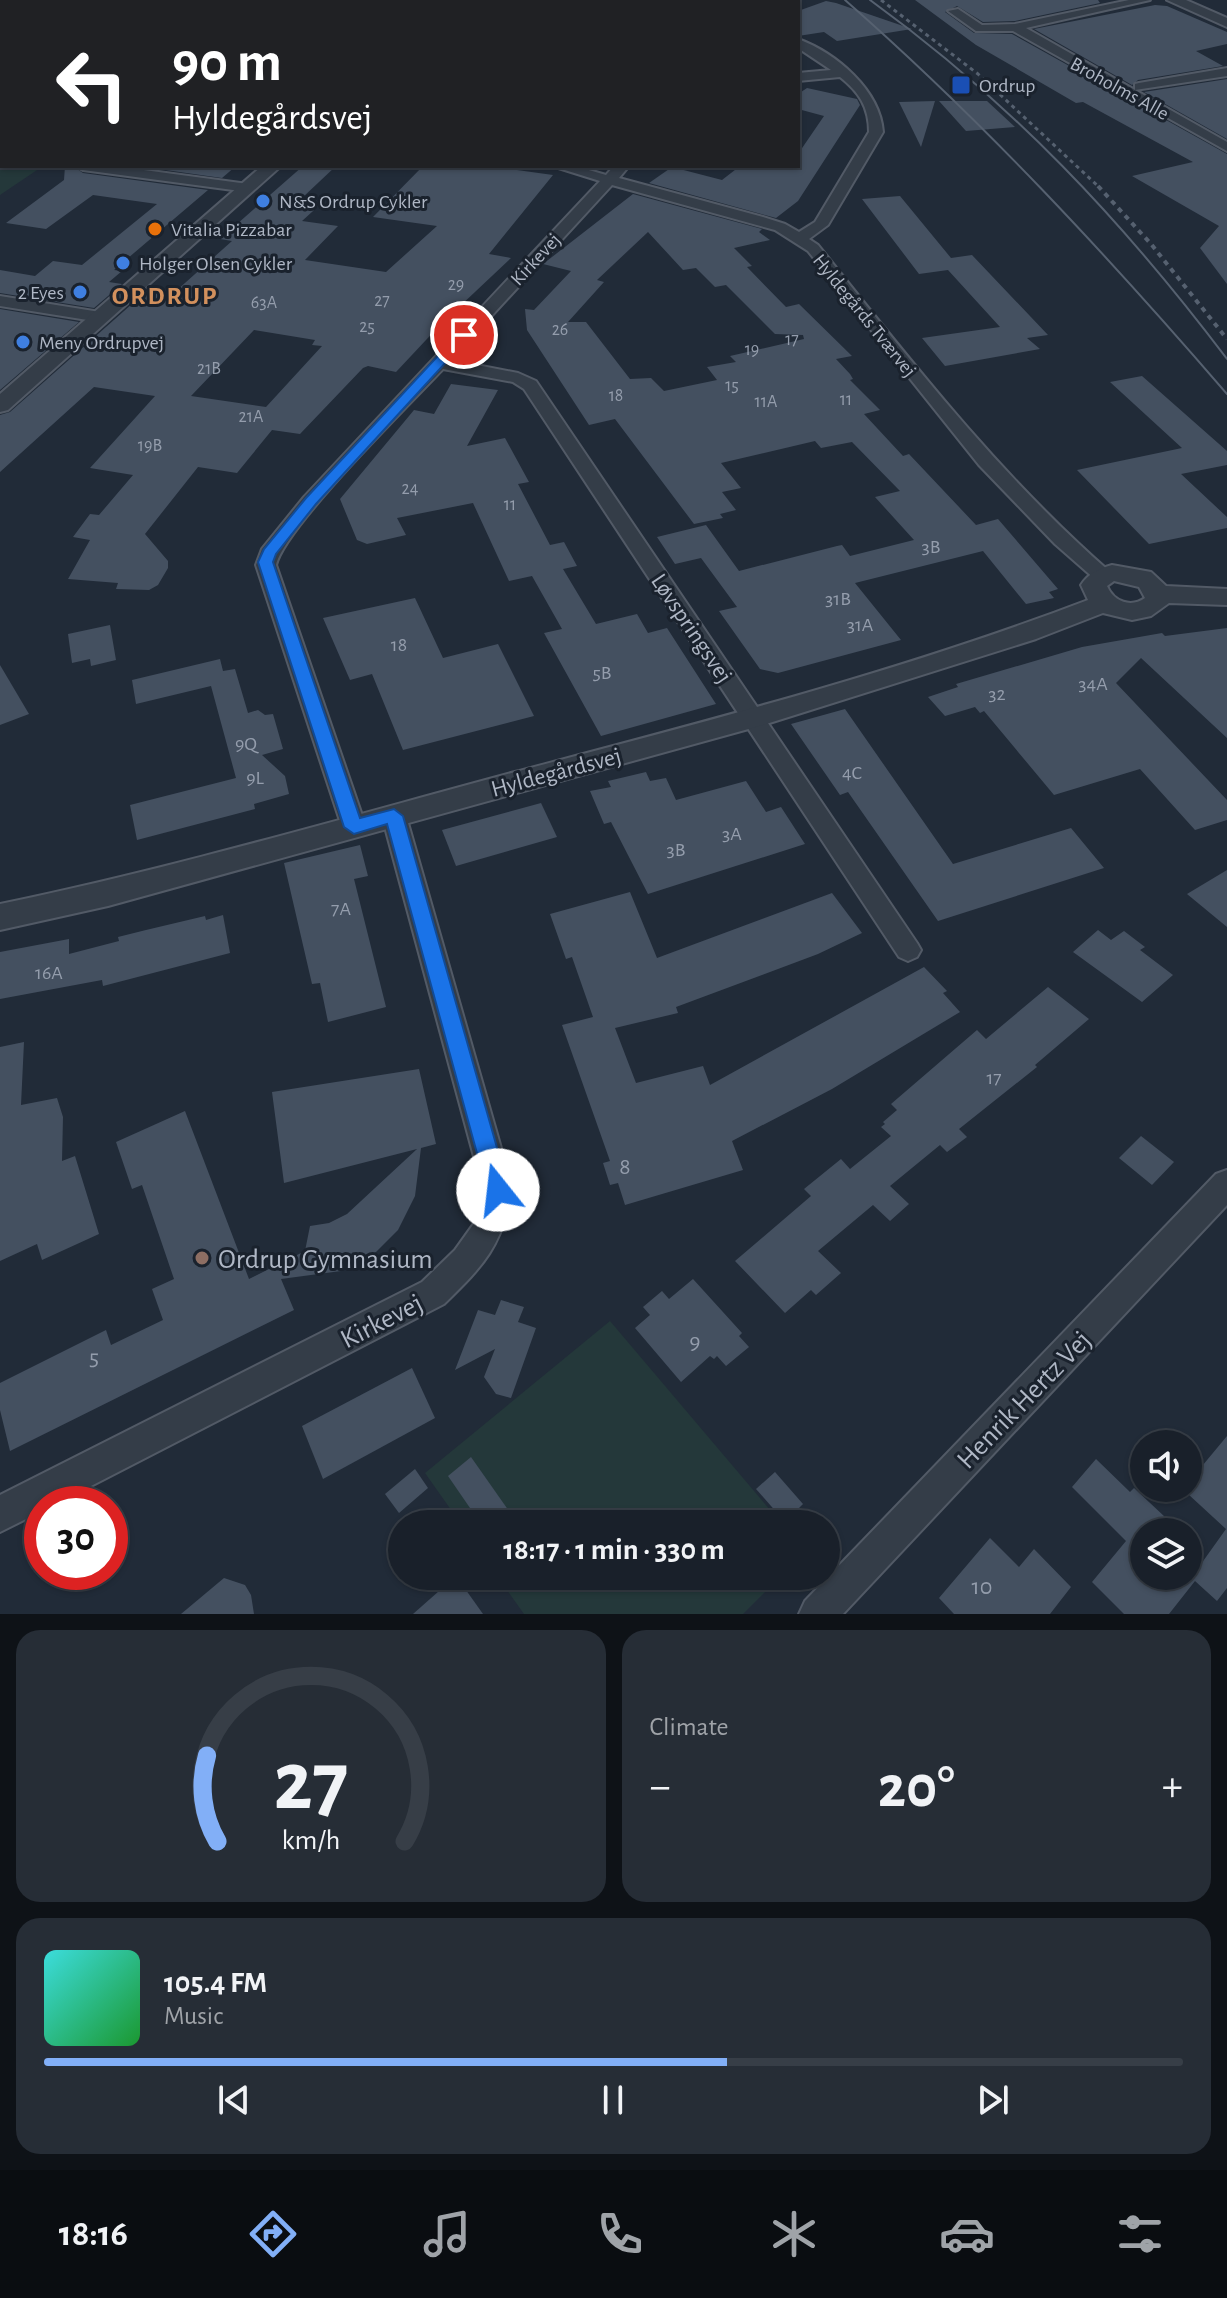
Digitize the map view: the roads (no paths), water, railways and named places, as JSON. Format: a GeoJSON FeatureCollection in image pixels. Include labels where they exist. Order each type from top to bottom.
{"type":"FeatureCollection","features":[{"type":"Feature","properties":{"kind":"street"},"geometry":{"type":"LineString","coordinates":[[954,11],[980,29],[1015,27],[1145,0]]}},
{"type":"Feature","properties":{"kind":"street"},"geometry":{"type":"LineString","coordinates":[[1174,0],[1227,23]]}},
{"type":"Feature","properties":{"kind":"street","name":"Broholms Alle"},"geometry":{"type":"LineString","coordinates":[[1015,27],[1227,147]]}},
{"type":"Feature","properties":{"kind":"street"},"geometry":{"type":"LineString","coordinates":[[800,44],[867,95],[874,107],[876,132],[821,225],[800,238]]}},
{"type":"Feature","properties":{"kind":"street"},"geometry":{"type":"LineString","coordinates":[[1139,87],[1227,72]]}},
{"type":"Feature","properties":{"kind":"street"},"geometry":{"type":"LineString","coordinates":[[800,77],[840,73]]}},
{"type":"Feature","properties":{"kind":"street"},"geometry":{"type":"LineString","coordinates":[[105,168],[248,188]]}},
{"type":"Feature","properties":{"kind":"street"},"geometry":{"type":"LineString","coordinates":[[0,405],[270,168]]}},
{"type":"Feature","properties":{"kind":"street","name":"Hyldegårds Tværvej"},"geometry":{"type":"LineString","coordinates":[[575,168],[615,173],[758,220],[800,238],[813,248],[1009,489],[1104,590]]}},
{"type":"Feature","properties":{"kind":"street","name":"Kirkevej"},"geometry":{"type":"LineString","coordinates":[[354,827],[266,562],[269,553],[311,501],[615,173]]}},
{"type":"Feature","properties":{"kind":"street"},"geometry":{"type":"LineString","coordinates":[[0,301],[100,317]]}},
{"type":"Feature","properties":{"kind":"street","name":"Løvspringsvej"},"geometry":{"type":"LineString","coordinates":[[438,363],[518,378],[530,385],[908,950]]}},
{"type":"Feature","properties":{"kind":"street"},"geometry":{"type":"LineString","coordinates":[[1112,573],[1135,575],[1154,587],[1158,594],[1154,606],[1137,612],[1104,590],[1112,573]]}},
{"type":"Feature","properties":{"kind":"street","name":"Hyldegårdsvej"},"geometry":{"type":"LineString","coordinates":[[0,917],[108,894],[753,718],[1027,633],[1104,590]]}},
{"type":"Feature","properties":{"kind":"street"},"geometry":{"type":"LineString","coordinates":[[1158,594],[1227,597]]}},
{"type":"Feature","properties":{"kind":"street","name":"Kirkevej"},"geometry":{"type":"LineString","coordinates":[[0,1514],[433,1293],[466,1261],[489,1228],[498,1190],[394,816]]}},
{"type":"Feature","properties":{"kind":"street","name":"Henrik Hertz Vej"},"geometry":{"type":"LineString","coordinates":[[818,1614],[1227,1184]]}},
{"type":"Feature","properties":{"kind":"tram line"},"geometry":{"type":"LineString","coordinates":[[845,0],[946,93],[1043,190],[1227,394]]}},
{"type":"Feature","properties":{"kind":"tram line"},"geometry":{"type":"LineString","coordinates":[[870,0],[971,80],[1062,166],[1147,259],[1227,359]]}},
{"type":"Feature","properties":{"kind":"railway"},"geometry":{"type":"LineString","coordinates":[[881,0],[978,74],[1099,187]]}},
{"type":"Feature","properties":{"kind":"railway"},"geometry":{"type":"LineString","coordinates":[[1099,187],[1151,244],[1227,339]]}},
{"type":"Feature","properties":{"kind":"place","name":"Ordrup"},"geometry":{"type":"Point","coordinates":[961,85]}},
{"type":"Feature","properties":{"kind":"place","name":"N&S Ordrup Cykler"},"geometry":{"type":"Point","coordinates":[263,201]}},
{"type":"Feature","properties":{"kind":"place","name":"Vitalia Pizzabar"},"geometry":{"type":"Point","coordinates":[155,229]}},
{"type":"Feature","properties":{"kind":"place","name":"Holger Olsen Cykler"},"geometry":{"type":"Point","coordinates":[123,263]}},
{"type":"Feature","properties":{"kind":"place","name":"2 Eyes"},"geometry":{"type":"Point","coordinates":[80,292]}},
{"type":"Feature","properties":{"kind":"place","name":"Meny Ordrupvej"},"geometry":{"type":"Point","coordinates":[23,342]}},
{"type":"Feature","properties":{"kind":"place","name":"Ordrup Gymnasium"},"geometry":{"type":"Point","coordinates":[202,1258]}},
{"type":"Feature","properties":{"kind":"district","name":"ORDRUP"},"geometry":{"type":"Point","coordinates":[165,295]}}]}
